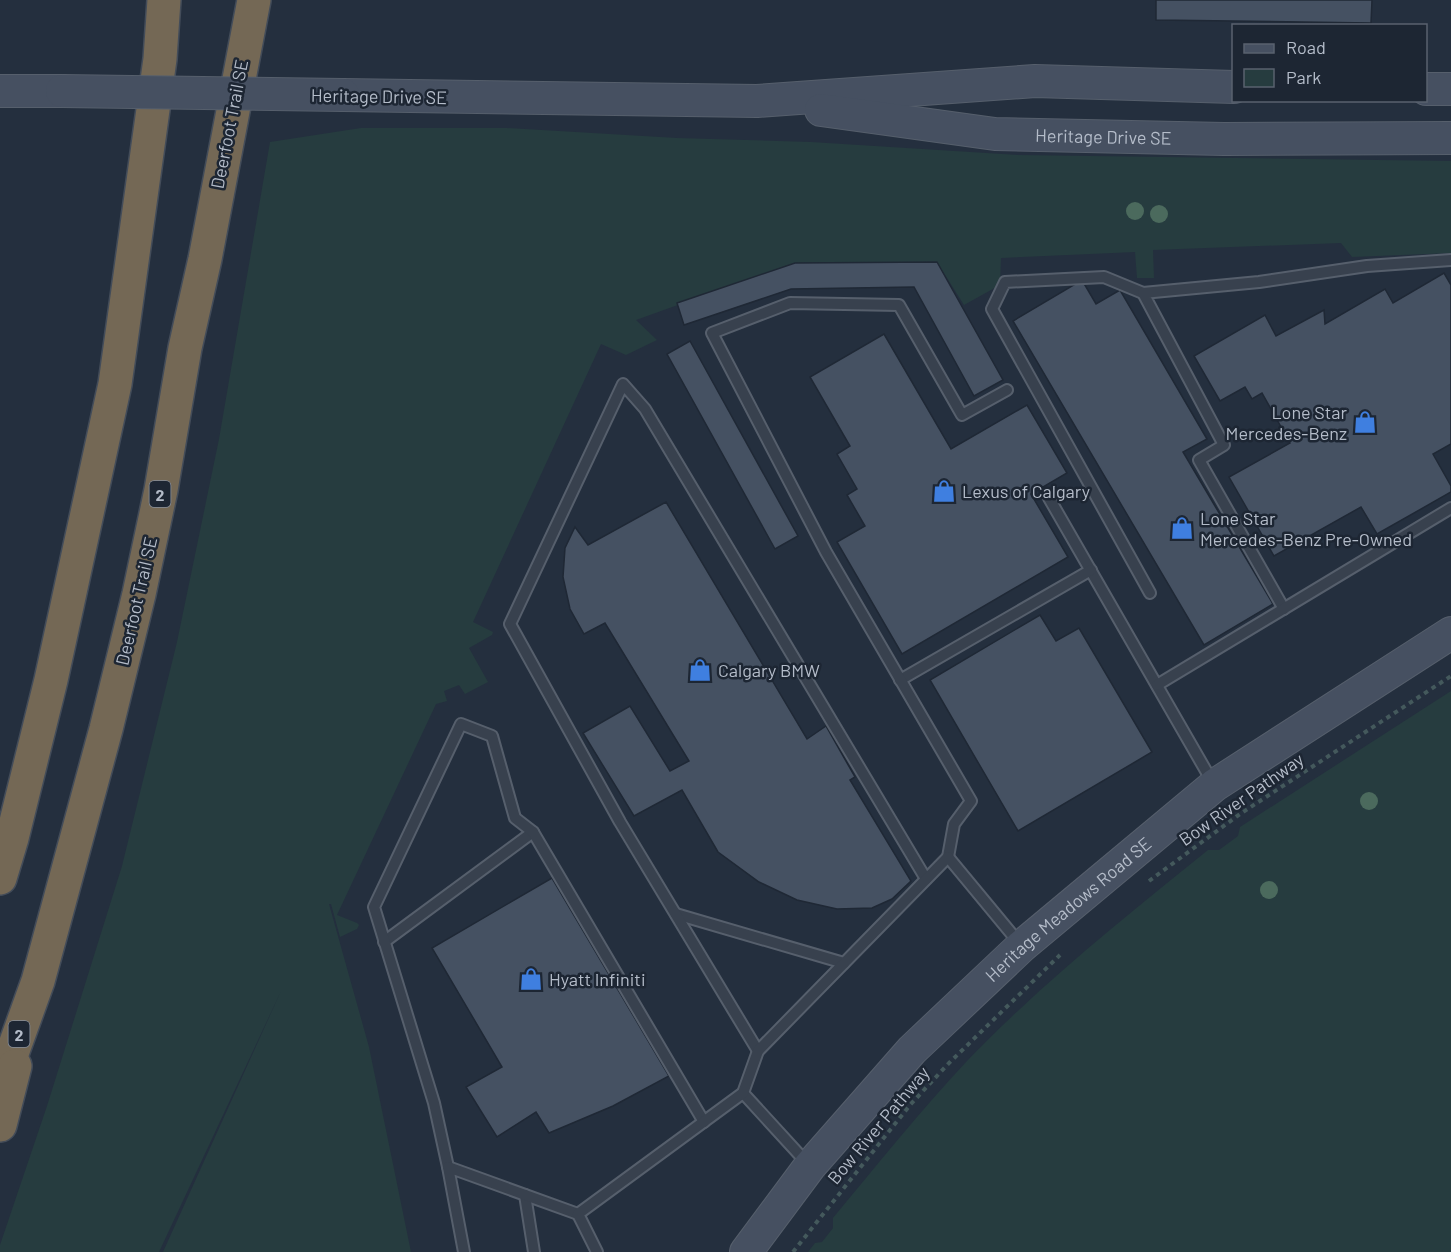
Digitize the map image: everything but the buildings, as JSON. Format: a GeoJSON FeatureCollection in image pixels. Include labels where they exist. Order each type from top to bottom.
{"type":"FeatureCollection","features":[{"type":"Feature","properties":{"kind":"highway"},"geometry":{"type":"LineString","coordinates":[[0,878],[51,680],[115,384],[160,59],[164,0]]}},
{"type":"Feature","properties":{"kind":"highway","name":"Deerfoot Trail SE"},"geometry":{"type":"LineString","coordinates":[[0,1087],[38,981],[92,785],[139,594],[161,490],[185,348],[205,259],[254,0]]}},
{"type":"Feature","properties":{"kind":"highway"},"geometry":{"type":"LineString","coordinates":[[0,1125],[38,981]]}},
{"type":"Feature","properties":{"kind":"main road","name":"Heritage Drive SE"},"geometry":{"type":"LineString","coordinates":[[0,91],[757,102],[1035,81],[1232,87]]}},
{"type":"Feature","properties":{"kind":"main road"},"geometry":{"type":"LineString","coordinates":[[1427,89],[1451,89]]}},
{"type":"Feature","properties":{"kind":"main road","name":"Heritage Drive SE"},"geometry":{"type":"LineString","coordinates":[[757,102],[995,134],[1224,139],[1451,138]]}},
{"type":"Feature","properties":{"kind":"main road","name":"Heritage Meadows Road SE"},"geometry":{"type":"LineString","coordinates":[[746,1252],[810,1166],[912,1050],[1022,946],[1215,785],[1451,633]]}},
{"type":"Feature","properties":{"kind":"lane"},"geometry":{"type":"LineString","coordinates":[[1150,593],[992,309],[1005,282],[1104,277],[1143,293],[1259,282],[1367,266],[1451,260]]}},
{"type":"Feature","properties":{"kind":"lane"},"geometry":{"type":"LineString","coordinates":[[1143,293],[1224,445],[1199,460],[1284,609]]}},
{"type":"Feature","properties":{"kind":"lane"},"geometry":{"type":"LineString","coordinates":[[578,1214],[743,1093],[758,1051],[948,857],[954,824],[971,801],[826,552],[712,333],[790,303],[899,305],[962,415],[1007,390]]}},
{"type":"Feature","properties":{"kind":"lane"},"geometry":{"type":"LineString","coordinates":[[758,1051],[620,822],[510,624],[623,384],[645,409],[926,879]]}},
{"type":"Feature","properties":{"kind":"lane"},"geometry":{"type":"LineString","coordinates":[[1049,498],[1215,785]]}},
{"type":"Feature","properties":{"kind":"lane"},"geometry":{"type":"LineString","coordinates":[[1157,685],[1451,508]]}},
{"type":"Feature","properties":{"kind":"lane"},"geometry":{"type":"LineString","coordinates":[[900,680],[1091,570]]}},
{"type":"Feature","properties":{"kind":"lane"},"geometry":{"type":"LineString","coordinates":[[464,1252],[434,1103],[374,907],[461,724],[492,736],[515,818],[533,832],[704,1122]]}},
{"type":"Feature","properties":{"kind":"lane"},"geometry":{"type":"LineString","coordinates":[[384,942],[533,832]]}},
{"type":"Feature","properties":{"kind":"lane"},"geometry":{"type":"LineString","coordinates":[[948,857],[1022,946]]}},
{"type":"Feature","properties":{"kind":"lane"},"geometry":{"type":"LineString","coordinates":[[676,914],[844,963]]}},
{"type":"Feature","properties":{"kind":"lane"},"geometry":{"type":"LineString","coordinates":[[743,1093],[810,1166]]}},
{"type":"Feature","properties":{"kind":"lane"},"geometry":{"type":"LineString","coordinates":[[448,1167],[578,1214],[597,1252]]}},
{"type":"Feature","properties":{"kind":"lane"},"geometry":{"type":"LineString","coordinates":[[525,1195],[534,1252]]}},
{"type":"Feature","properties":{"kind":"path","name":"Bow River Pathway"},"geometry":{"type":"LineString","coordinates":[[1142,886],[1240,814],[1451,676]]}},
{"type":"Feature","properties":{"kind":"path","name":"Bow River Pathway"},"geometry":{"type":"LineString","coordinates":[[793,1252],[910,1105],[949,1063],[1068,947]]}},
{"type":"Feature","properties":{"kind":"green space"},"geometry":{"type":"Polygon","coordinates":[[[361,128],[507,128],[677,138],[811,142],[1018,155],[1451,161],[1451,253],[1352,257],[1341,243],[1153,250],[1154,278],[1137,278],[1135,252],[1001,258],[1000,285],[964,305],[937,262],[795,263],[636,320],[657,340],[626,355],[601,344],[473,622],[493,632],[492,635],[469,648],[488,682],[465,694],[459,685],[444,691],[447,701],[436,704],[337,915],[357,923],[359,925],[357,929],[340,937],[331,904],[329,904],[369,1047],[411,1252],[163,1252],[281,991],[159,1252],[0,1252],[0,1245],[47,1106],[122,866],[177,642],[219,439],[270,142],[361,128]]]}},
{"type":"Feature","properties":{"kind":"green space"},"geometry":{"type":"Polygon","coordinates":[[[1451,691],[1451,1252],[808,1252],[815,1243],[822,1242],[833,1228],[833,1218],[967,1061],[1054,978],[1208,850],[1219,850],[1238,836],[1240,827],[1451,691]]]}},
{"type":"Feature","properties":{"kind":"place","name":"Lone Star Mercedes-Benz"},"geometry":{"type":"Point","coordinates":[1365,422]}},
{"type":"Feature","properties":{"kind":"place","name":"Lexus of Calgary"},"geometry":{"type":"Point","coordinates":[944,491]}},
{"type":"Feature","properties":{"kind":"place","name":"Lone Star Mercedes-Benz Pre-Owned"},"geometry":{"type":"Point","coordinates":[1182,528]}},
{"type":"Feature","properties":{"kind":"place","name":"Calgary BMW"},"geometry":{"type":"Point","coordinates":[700,670]}},
{"type":"Feature","properties":{"kind":"place","name":"Hyatt Infiniti"},"geometry":{"type":"Point","coordinates":[531,979]}}]}
